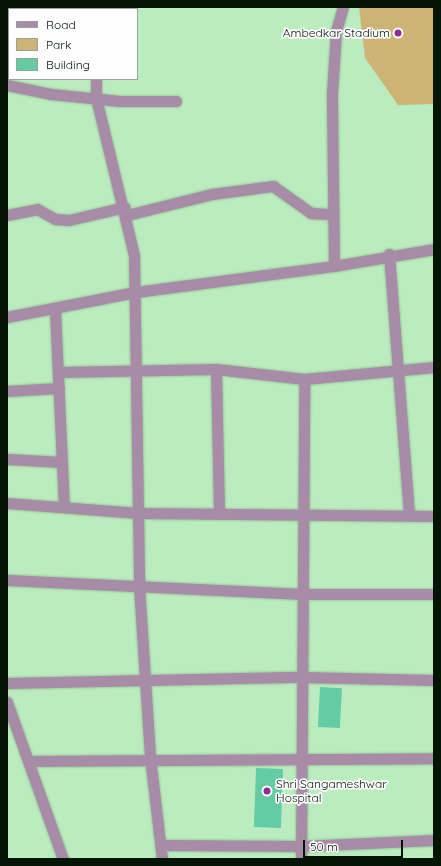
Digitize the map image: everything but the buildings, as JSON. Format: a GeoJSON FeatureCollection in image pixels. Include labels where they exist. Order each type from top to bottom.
{"type":"FeatureCollection","features":[{"type":"Feature","properties":{"kind":"street"},"geometry":{"type":"LineString","coordinates":[[334,266],[332,93],[336,30],[342,7]]}},
{"type":"Feature","properties":{"kind":"street"},"geometry":{"type":"LineString","coordinates":[[96,80],[96,98],[126,211],[136,292],[138,369],[139,586],[150,758],[162,859]]}},
{"type":"Feature","properties":{"kind":"street"},"geometry":{"type":"LineString","coordinates":[[7,85],[51,94],[96,98],[176,101]]}},
{"type":"Feature","properties":{"kind":"street"},"geometry":{"type":"LineString","coordinates":[[7,215],[37,209],[56,219],[69,220],[126,211],[212,194],[273,186],[311,213],[333,214]]}},
{"type":"Feature","properties":{"kind":"street"},"geometry":{"type":"LineString","coordinates":[[7,317],[55,310],[136,292],[334,266],[389,254],[434,249]]}},
{"type":"Feature","properties":{"kind":"street"},"geometry":{"type":"LineString","coordinates":[[389,254],[400,371],[409,514]]}},
{"type":"Feature","properties":{"kind":"street"},"geometry":{"type":"LineString","coordinates":[[55,310],[64,507]]}},
{"type":"Feature","properties":{"kind":"street"},"geometry":{"type":"LineString","coordinates":[[58,372],[216,368],[304,379],[434,367]]}},
{"type":"Feature","properties":{"kind":"street"},"geometry":{"type":"LineString","coordinates":[[216,368],[219,514]]}},
{"type":"Feature","properties":{"kind":"street"},"geometry":{"type":"LineString","coordinates":[[301,859],[300,761],[304,514],[304,379]]}},
{"type":"Feature","properties":{"kind":"street"},"geometry":{"type":"LineString","coordinates":[[7,391],[59,388]]}},
{"type":"Feature","properties":{"kind":"street"},"geometry":{"type":"LineString","coordinates":[[7,459],[62,462]]}},
{"type":"Feature","properties":{"kind":"street"},"geometry":{"type":"LineString","coordinates":[[7,503],[139,513],[409,514],[434,516]]}},
{"type":"Feature","properties":{"kind":"street"},"geometry":{"type":"LineString","coordinates":[[7,580],[303,594],[434,594]]}},
{"type":"Feature","properties":{"kind":"street"},"geometry":{"type":"LineString","coordinates":[[7,683],[302,677],[434,680]]}},
{"type":"Feature","properties":{"kind":"street"},"geometry":{"type":"LineString","coordinates":[[7,702],[63,859]]}},
{"type":"Feature","properties":{"kind":"street"},"geometry":{"type":"LineString","coordinates":[[29,761],[150,758],[300,761],[434,758]]}},
{"type":"Feature","properties":{"kind":"street"},"geometry":{"type":"LineString","coordinates":[[161,845],[301,846],[434,840]]}},
{"type":"Feature","properties":{"kind":"green space","name":"Ambedkar Stadium"},"geometry":{"type":"Polygon","coordinates":[[[359,7],[434,7],[434,104],[398,105],[365,58],[359,7]]]}},
{"type":"Feature","properties":{"kind":"place","name":"Ambedkar Stadium"},"geometry":{"type":"Point","coordinates":[398,33]}},
{"type":"Feature","properties":{"kind":"place","name":"Shri Sangameshwar Hospital"},"geometry":{"type":"Point","coordinates":[267,791]}}]}
